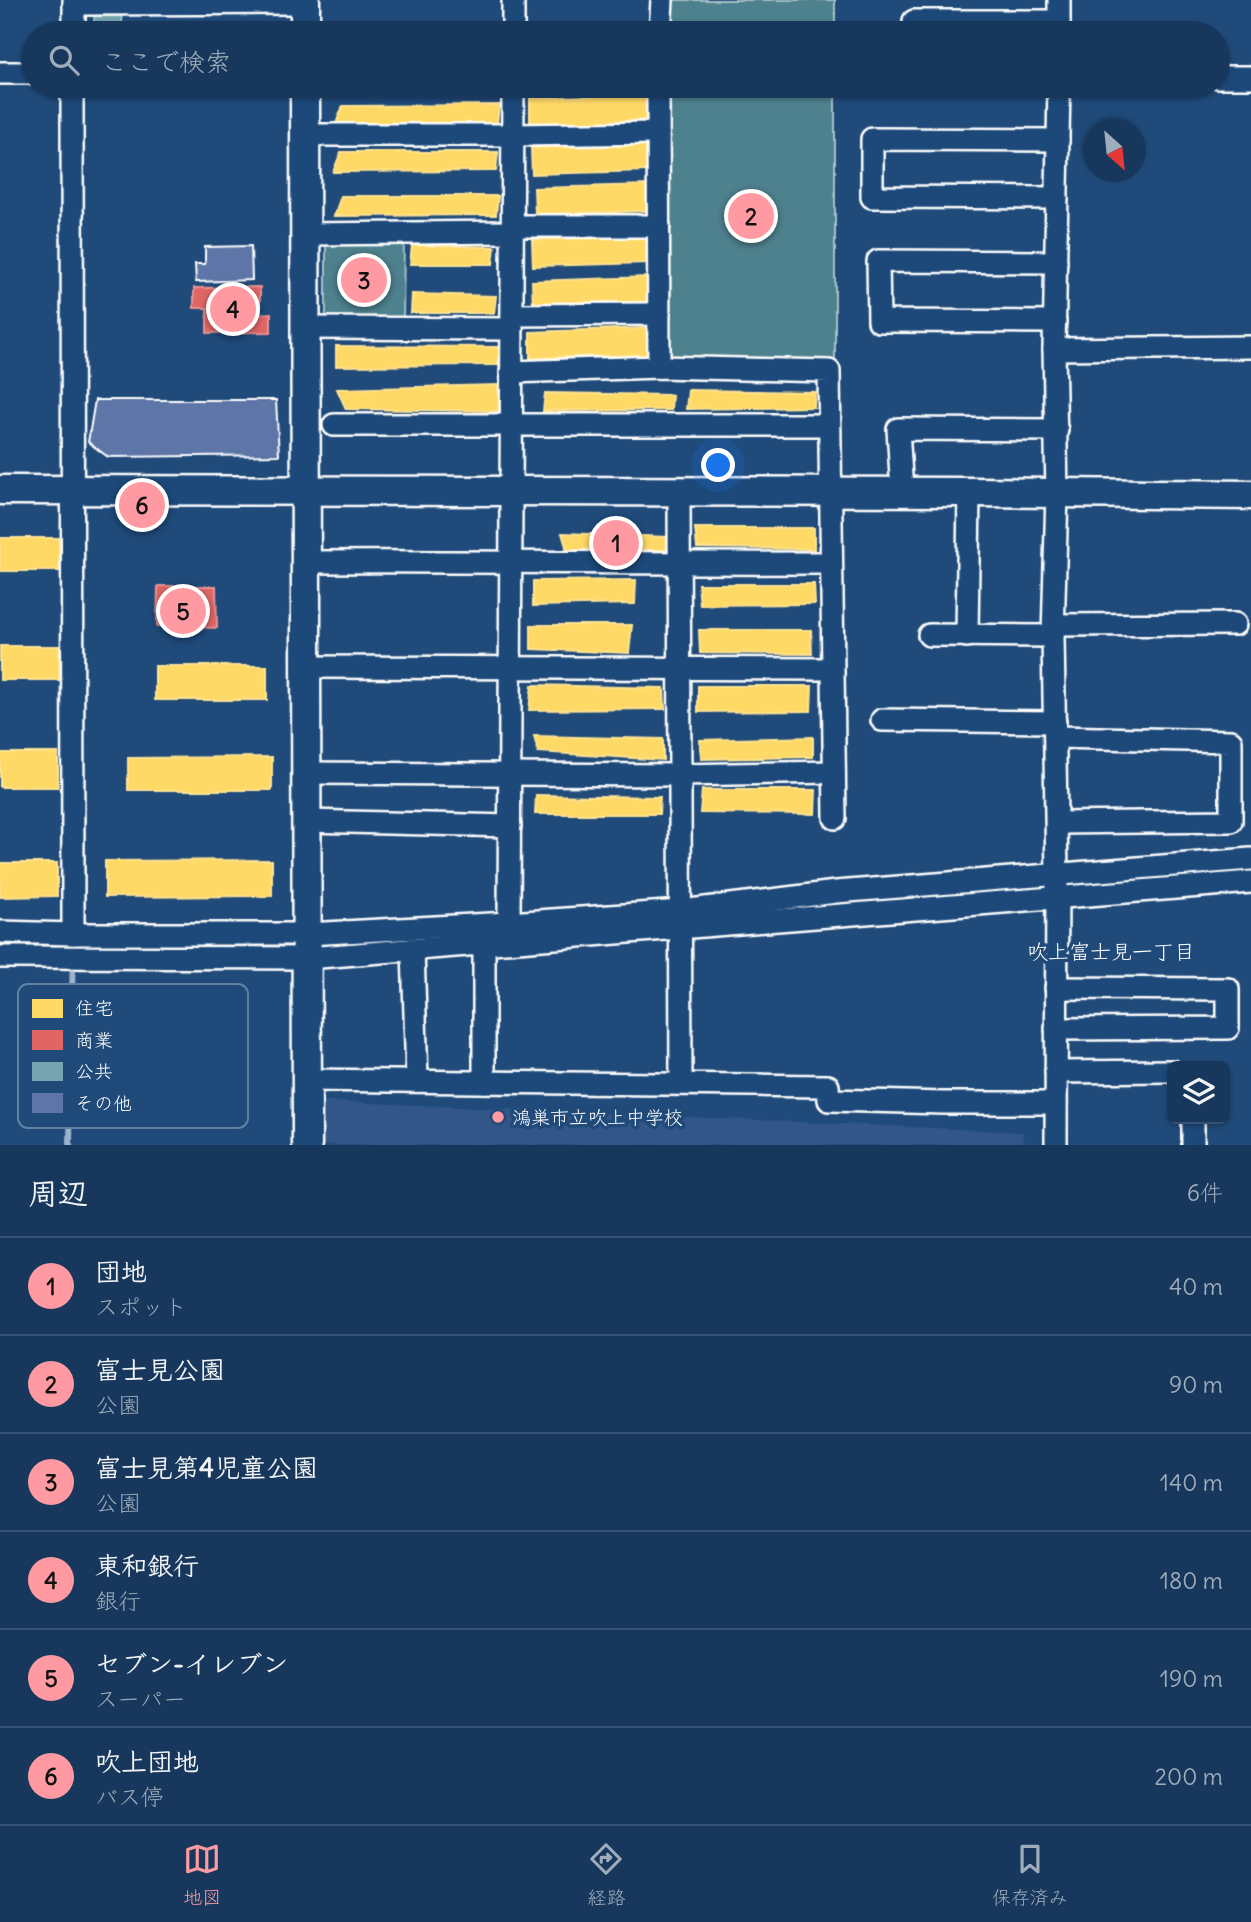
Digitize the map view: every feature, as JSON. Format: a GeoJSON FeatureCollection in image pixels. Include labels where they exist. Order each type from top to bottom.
{"type":"FeatureCollection","features":[{"type":"Feature","properties":{"kind":"street"},"geometry":{"type":"LineString","coordinates":[[513,0],[513,21]]}},
{"type":"Feature","properties":{"kind":"street"},"geometry":{"type":"LineString","coordinates":[[661,21],[662,0]]}},
{"type":"Feature","properties":{"kind":"street"},"geometry":{"type":"LineString","coordinates":[[74,21],[74,2],[305,2],[305,21]]}},
{"type":"Feature","properties":{"kind":"street"},"geometry":{"type":"LineString","coordinates":[[914,20],[1059,18]]}},
{"type":"Feature","properties":{"kind":"street"},"geometry":{"type":"LineString","coordinates":[[0,74],[21,74]]}},
{"type":"Feature","properties":{"kind":"street"},"geometry":{"type":"LineString","coordinates":[[1230,76],[1251,77]]}},
{"type":"Feature","properties":{"kind":"street"},"geometry":{"type":"LineString","coordinates":[[72,98],[73,934]]}},
{"type":"Feature","properties":{"kind":"street"},"geometry":{"type":"LineString","coordinates":[[305,98],[307,1145]]}},
{"type":"Feature","properties":{"kind":"street"},"geometry":{"type":"LineString","coordinates":[[509,923],[513,98]]}},
{"type":"Feature","properties":{"kind":"street"},"geometry":{"type":"LineString","coordinates":[[658,98],[659,367]]}},
{"type":"Feature","properties":{"kind":"street"},"geometry":{"type":"LineString","coordinates":[[1056,1145],[1054,349],[1059,98]]}},
{"type":"Feature","properties":{"kind":"street"},"geometry":{"type":"LineString","coordinates":[[305,135],[658,133]]}},
{"type":"Feature","properties":{"kind":"street"},"geometry":{"type":"LineString","coordinates":[[1057,198],[872,197],[872,139],[1058,140]]}},
{"type":"Feature","properties":{"kind":"street"},"geometry":{"type":"LineString","coordinates":[[305,234],[659,226]]}},
{"type":"Feature","properties":{"kind":"street"},"geometry":{"type":"LineString","coordinates":[[1055,322],[879,321],[878,261],[1056,262]]}},
{"type":"Feature","properties":{"kind":"street"},"geometry":{"type":"LineString","coordinates":[[305,328],[512,322],[659,314]]}},
{"type":"Feature","properties":{"kind":"street"},"geometry":{"type":"LineString","coordinates":[[1054,349],[1251,347]]}},
{"type":"Feature","properties":{"kind":"street"},"geometry":{"type":"LineString","coordinates":[[512,372],[659,367],[829,371],[835,818]]}},
{"type":"Feature","properties":{"kind":"street"},"geometry":{"type":"LineString","coordinates":[[334,425],[828,425]]}},
{"type":"Feature","properties":{"kind":"street"},"geometry":{"type":"LineString","coordinates":[[902,492],[898,429],[1056,430]]}},
{"type":"Feature","properties":{"kind":"street"},"geometry":{"type":"LineString","coordinates":[[0,490],[1251,495]]}},
{"type":"Feature","properties":{"kind":"street"},"geometry":{"type":"LineString","coordinates":[[679,492],[681,1084]]}},
{"type":"Feature","properties":{"kind":"street"},"geometry":{"type":"LineString","coordinates":[[967,636],[969,492]]}},
{"type":"Feature","properties":{"kind":"street"},"geometry":{"type":"LineString","coordinates":[[306,562],[831,563]]}},
{"type":"Feature","properties":{"kind":"street"},"geometry":{"type":"LineString","coordinates":[[929,635],[967,636],[1235,624]]}},
{"type":"Feature","properties":{"kind":"street"},"geometry":{"type":"LineString","coordinates":[[306,667],[832,669]]}},
{"type":"Feature","properties":{"kind":"street"},"geometry":{"type":"LineString","coordinates":[[882,720],[1231,741],[1231,821],[1056,824]]}},
{"type":"Feature","properties":{"kind":"street"},"geometry":{"type":"LineString","coordinates":[[306,773],[680,775],[834,772]]}},
{"type":"Feature","properties":{"kind":"street"},"geometry":{"type":"LineString","coordinates":[[306,821],[510,826]]}},
{"type":"Feature","properties":{"kind":"street"},"geometry":{"type":"LineString","coordinates":[[0,932],[413,949],[681,920],[1057,886],[1251,859]]}},
{"type":"Feature","properties":{"kind":"street"},"geometry":{"type":"LineString","coordinates":[[1057,886],[1251,881]]}},
{"type":"Feature","properties":{"kind":"street"},"geometry":{"type":"LineString","coordinates":[[0,957],[307,946],[509,923],[681,920]]}},
{"type":"Feature","properties":{"kind":"street"},"geometry":{"type":"LineString","coordinates":[[484,943],[484,1082]]}},
{"type":"Feature","properties":{"kind":"street"},"geometry":{"type":"LineString","coordinates":[[413,949],[417,1081]]}},
{"type":"Feature","properties":{"kind":"street"},"geometry":{"type":"LineString","coordinates":[[1056,988],[1228,989],[1228,1028],[1056,1029]]}},
{"type":"Feature","properties":{"kind":"street"},"geometry":{"type":"LineString","coordinates":[[1056,1072],[1167,1072]]}},
{"type":"Feature","properties":{"kind":"street"},"geometry":{"type":"LineString","coordinates":[[307,1080],[828,1086],[829,1100],[1055,1103]]}},
{"type":"Feature","properties":{"kind":"street"},"geometry":{"type":"LineString","coordinates":[[1193,1124],[1193,1145]]}},
{"type":"Feature","properties":{"kind":"shaded area","name":"鴻巣市立吹上中学校"},"geometry":{"type":"Polygon","coordinates":[[[324,1101],[1023,1132],[1023,1145],[323,1145],[324,1101]]]}},
{"type":"Feature","properties":{"kind":"green space"},"geometry":{"type":"Polygon","coordinates":[[[672,0],[835,0],[835,21],[671,21],[672,0]]]}},
{"type":"Feature","properties":{"kind":"green space"},"geometry":{"type":"Polygon","coordinates":[[[667,98],[835,98],[835,361],[685,361],[671,358],[668,353],[667,98]]]}},
{"type":"Feature","properties":{"kind":"green space"},"geometry":{"type":"Polygon","coordinates":[[[404,236],[403,324],[326,324],[326,237],[404,236]]]}},
{"type":"Feature","properties":{"kind":"building: 住宅"},"geometry":{"type":"Polygon","coordinates":[[[530,98],[647,98],[648,120],[530,124],[530,98]]]}},
{"type":"Feature","properties":{"kind":"building: 住宅"},"geometry":{"type":"Polygon","coordinates":[[[499,105],[497,124],[335,126],[343,106],[499,105]]]}},
{"type":"Feature","properties":{"kind":"building: 住宅"},"geometry":{"type":"Polygon","coordinates":[[[649,145],[649,171],[532,174],[531,148],[649,145]]]}},
{"type":"Feature","properties":{"kind":"building: 住宅"},"geometry":{"type":"Polygon","coordinates":[[[341,152],[498,152],[496,171],[333,172],[341,152]]]}},
{"type":"Feature","properties":{"kind":"building: 住宅"},"geometry":{"type":"Polygon","coordinates":[[[651,185],[652,211],[535,214],[534,188],[651,185]]]}},
{"type":"Feature","properties":{"kind":"building: 住宅"},"geometry":{"type":"Polygon","coordinates":[[[341,196],[498,196],[496,215],[334,216],[341,196]]]}},
{"type":"Feature","properties":{"kind":"building: 住宅"},"geometry":{"type":"Polygon","coordinates":[[[650,237],[650,263],[533,266],[532,240],[650,237]]]}},
{"type":"Feature","properties":{"kind":"building: 住宅"},"geometry":{"type":"Polygon","coordinates":[[[412,245],[495,247],[493,264],[410,264],[412,245]]]}},
{"type":"Feature","properties":{"kind":"building: 住宅"},"geometry":{"type":"Polygon","coordinates":[[[649,277],[650,304],[533,307],[532,281],[649,277]]]}},
{"type":"Feature","properties":{"kind":"building: 住宅"},"geometry":{"type":"Polygon","coordinates":[[[412,294],[496,296],[494,313],[411,313],[412,294]]]}},
{"type":"Feature","properties":{"kind":"building: 住宅"},"geometry":{"type":"Polygon","coordinates":[[[647,328],[648,355],[530,358],[530,332],[647,328]]]}},
{"type":"Feature","properties":{"kind":"building: 住宅"},"geometry":{"type":"Polygon","coordinates":[[[336,346],[498,347],[498,365],[336,366],[336,346]]]}},
{"type":"Feature","properties":{"kind":"building: 住宅"},"geometry":{"type":"Polygon","coordinates":[[[498,385],[499,411],[346,409],[337,389],[498,385]]]}},
{"type":"Feature","properties":{"kind":"building: 住宅"},"geometry":{"type":"Polygon","coordinates":[[[688,390],[815,392],[814,407],[686,409],[688,390]]]}},
{"type":"Feature","properties":{"kind":"building: 住宅"},"geometry":{"type":"Polygon","coordinates":[[[545,393],[672,395],[671,410],[543,411],[545,393]]]}},
{"type":"Feature","properties":{"kind":"building: 住宅"},"geometry":{"type":"Polygon","coordinates":[[[695,528],[814,528],[814,549],[697,548],[695,528]]]}},
{"type":"Feature","properties":{"kind":"building: 住宅"},"geometry":{"type":"Polygon","coordinates":[[[562,533],[668,537],[668,550],[567,550],[562,533]]]}},
{"type":"Feature","properties":{"kind":"building: 住宅"},"geometry":{"type":"Polygon","coordinates":[[[0,538],[59,538],[59,571],[0,571],[0,538]]]}},
{"type":"Feature","properties":{"kind":"building: 住宅"},"geometry":{"type":"Polygon","coordinates":[[[636,580],[635,604],[533,606],[533,581],[636,580]]]}},
{"type":"Feature","properties":{"kind":"building: 住宅"},"geometry":{"type":"Polygon","coordinates":[[[698,584],[814,584],[815,604],[700,605],[698,584]]]}},
{"type":"Feature","properties":{"kind":"building: 住宅"},"geometry":{"type":"Polygon","coordinates":[[[531,625],[632,625],[629,653],[531,649],[531,625]]]}},
{"type":"Feature","properties":{"kind":"building: 住宅"},"geometry":{"type":"Polygon","coordinates":[[[699,630],[811,630],[812,654],[700,653],[699,630]]]}},
{"type":"Feature","properties":{"kind":"building: 住宅"},"geometry":{"type":"Polygon","coordinates":[[[0,646],[59,646],[59,680],[0,680],[0,646]]]}},
{"type":"Feature","properties":{"kind":"building: 住宅"},"geometry":{"type":"Polygon","coordinates":[[[155,666],[267,666],[267,700],[155,700],[155,666]]]}},
{"type":"Feature","properties":{"kind":"building: 住宅"},"geometry":{"type":"Polygon","coordinates":[[[532,685],[664,688],[665,709],[529,710],[532,685]]]}},
{"type":"Feature","properties":{"kind":"building: 住宅"},"geometry":{"type":"Polygon","coordinates":[[[698,686],[812,686],[811,711],[698,712],[698,686]]]}},
{"type":"Feature","properties":{"kind":"building: 住宅"},"geometry":{"type":"Polygon","coordinates":[[[534,736],[663,739],[663,760],[538,752],[534,736]]]}},
{"type":"Feature","properties":{"kind":"building: 住宅"},"geometry":{"type":"Polygon","coordinates":[[[813,737],[813,757],[701,759],[700,740],[813,737]]]}},
{"type":"Feature","properties":{"kind":"building: 住宅"},"geometry":{"type":"Polygon","coordinates":[[[0,753],[58,753],[58,787],[0,787],[0,753]]]}},
{"type":"Feature","properties":{"kind":"building: 住宅"},"geometry":{"type":"Polygon","coordinates":[[[272,757],[272,790],[128,790],[128,758],[272,757]]]}},
{"type":"Feature","properties":{"kind":"building: 住宅"},"geometry":{"type":"Polygon","coordinates":[[[702,790],[816,790],[815,814],[700,813],[702,790]]]}},
{"type":"Feature","properties":{"kind":"building: 住宅"},"geometry":{"type":"Polygon","coordinates":[[[536,795],[660,797],[659,814],[535,814],[536,795]]]}},
{"type":"Feature","properties":{"kind":"building: 住宅"},"geometry":{"type":"Polygon","coordinates":[[[272,860],[272,896],[105,897],[105,861],[272,860]]]}},
{"type":"Feature","properties":{"kind":"building: 住宅"},"geometry":{"type":"Polygon","coordinates":[[[0,863],[57,863],[57,896],[0,897],[0,863]]]}},
{"type":"Feature","properties":{"kind":"building: 商業"},"geometry":{"type":"Polygon","coordinates":[[[260,287],[260,314],[271,313],[271,332],[207,333],[207,308],[194,308],[194,288],[260,287]]]}},
{"type":"Feature","properties":{"kind":"building: 商業"},"geometry":{"type":"Polygon","coordinates":[[[158,586],[216,586],[217,628],[157,626],[158,586]]]}},
{"type":"Feature","properties":{"kind":"building: 公共"},"geometry":{"type":"Polygon","coordinates":[[[95,9],[123,12],[122,21],[94,21],[95,9]]]}},
{"type":"Feature","properties":{"kind":"building: その他"},"geometry":{"type":"Polygon","coordinates":[[[251,246],[252,280],[196,282],[195,264],[205,264],[205,247],[251,246]]]}},
{"type":"Feature","properties":{"kind":"building: その他"},"geometry":{"type":"Polygon","coordinates":[[[95,400],[276,400],[279,455],[108,457],[88,442],[95,400]]]}},
{"type":"Feature","properties":{"kind":"waterway"},"geometry":{"type":"LineString","coordinates":[[1067,885],[1228,871]]}},
{"type":"Feature","properties":{"kind":"waterway"},"geometry":{"type":"LineString","coordinates":[[915,899],[1046,887]]}},
{"type":"Feature","properties":{"kind":"waterway"},"geometry":{"type":"LineString","coordinates":[[72,984],[73,937]]}},
{"type":"Feature","properties":{"kind":"waterway"},"geometry":{"type":"LineString","coordinates":[[329,944],[377,941]]}},
{"type":"Feature","properties":{"kind":"waterway"},"geometry":{"type":"LineString","coordinates":[[71,947],[279,945]]}},
{"type":"Feature","properties":{"kind":"waterway"},"geometry":{"type":"LineString","coordinates":[[70,1128],[70,1145]]}},
{"type":"Feature","properties":{"kind":"place","name":"富士見公園"},"geometry":{"type":"Point","coordinates":[751,216]}},
{"type":"Feature","properties":{"kind":"place","name":"富士見第4児童公園"},"geometry":{"type":"Point","coordinates":[364,280]}},
{"type":"Feature","properties":{"kind":"place","name":"東和銀行"},"geometry":{"type":"Point","coordinates":[233,309]}},
{"type":"Feature","properties":{"kind":"place","name":"吹上団地"},"geometry":{"type":"Point","coordinates":[142,505]}},
{"type":"Feature","properties":{"kind":"place","name":"団地"},"geometry":{"type":"Point","coordinates":[616,543]}},
{"type":"Feature","properties":{"kind":"place","name":"セブン-イレブン"},"geometry":{"type":"Point","coordinates":[183,611]}},
{"type":"Feature","properties":{"kind":"place","name":"鴻巣市立吹上中学校"},"geometry":{"type":"Point","coordinates":[498,1117]}},
{"type":"Feature","properties":{"kind":"district","name":"吹上富士見一丁目"},"geometry":{"type":"Point","coordinates":[1111,952]}}]}
